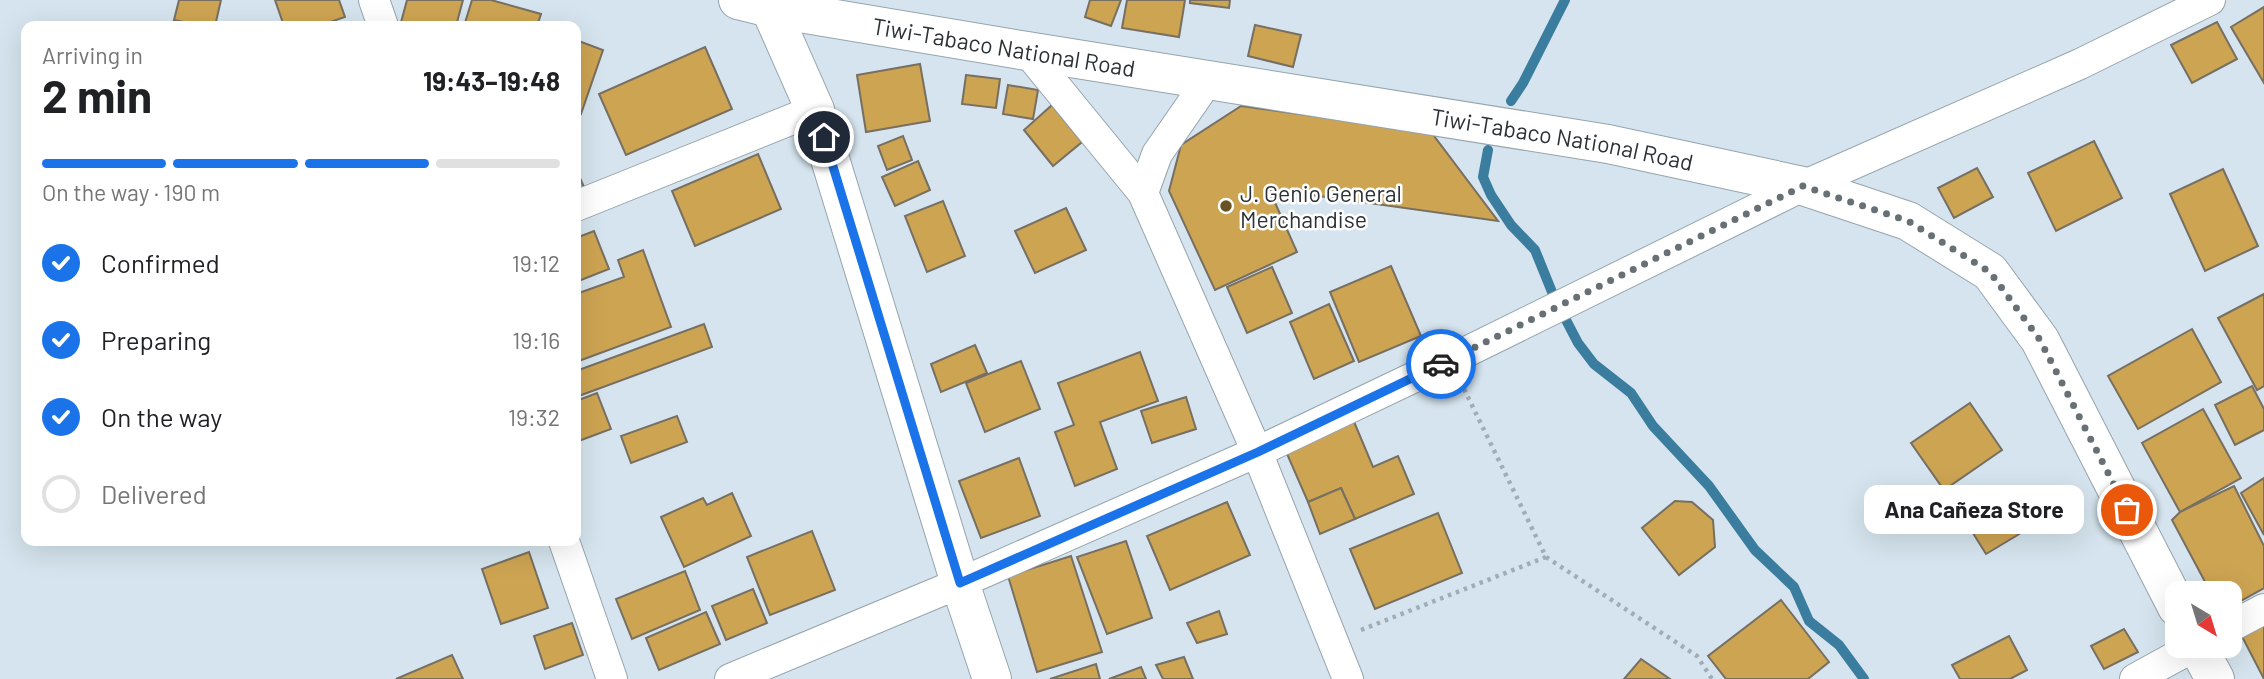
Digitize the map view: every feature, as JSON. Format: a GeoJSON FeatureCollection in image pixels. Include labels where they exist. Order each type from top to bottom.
{"type":"FeatureCollection","features":[{"type":"Feature","properties":{"kind":"main road","name":"Tiwi-Tabaco National Road"},"geometry":{"type":"LineString","coordinates":[[754,4],[1027,51],[1608,144],[1803,186],[1908,221],[1990,272],[2040,340],[2165,584]]}},
{"type":"Feature","properties":{"kind":"main road"},"geometry":{"type":"LineString","coordinates":[[754,4],[816,110],[960,583],[992,679]]}},
{"type":"Feature","properties":{"kind":"main road"},"geometry":{"type":"LineString","coordinates":[[2203,658],[2215,679]]}},
{"type":"Feature","properties":{"kind":"street"},"geometry":{"type":"LineString","coordinates":[[374,0],[381,21]]}},
{"type":"Feature","properties":{"kind":"street"},"geometry":{"type":"LineString","coordinates":[[730,679],[960,583],[1258,452],[1803,186],[2080,64],[2210,0]]}},
{"type":"Feature","properties":{"kind":"street"},"geometry":{"type":"LineString","coordinates":[[1027,51],[1143,193],[1258,452],[1348,679]]}},
{"type":"Feature","properties":{"kind":"street"},"geometry":{"type":"LineString","coordinates":[[1143,193],[1157,154],[1209,79]]}},
{"type":"Feature","properties":{"kind":"street"},"geometry":{"type":"LineString","coordinates":[[581,204],[816,110]]}},
{"type":"Feature","properties":{"kind":"street"},"geometry":{"type":"LineString","coordinates":[[566,546],[612,679]]}},
{"type":"Feature","properties":{"kind":"street"},"geometry":{"type":"LineString","coordinates":[[2242,621],[2264,609]]}},
{"type":"Feature","properties":{"kind":"street"},"geometry":{"type":"LineString","coordinates":[[2135,679],[2174,658]]}},
{"type":"Feature","properties":{"kind":"path"},"geometry":{"type":"LineString","coordinates":[[1450,360],[1546,557],[1697,656],[1712,679]]}},
{"type":"Feature","properties":{"kind":"path"},"geometry":{"type":"LineString","coordinates":[[1332,642],[1546,557]]}},
{"type":"Feature","properties":{"kind":"building"},"geometry":{"type":"Polygon","coordinates":[[[179,0],[221,0],[216,21],[174,20],[179,0]]]}},
{"type":"Feature","properties":{"kind":"building"},"geometry":{"type":"Polygon","coordinates":[[[275,0],[339,0],[345,17],[333,21],[282,21],[275,0]]]}},
{"type":"Feature","properties":{"kind":"building"},"geometry":{"type":"Polygon","coordinates":[[[407,0],[463,0],[457,21],[401,21],[407,0]]]}},
{"type":"Feature","properties":{"kind":"building"},"geometry":{"type":"Polygon","coordinates":[[[472,0],[491,0],[541,14],[539,21],[466,21],[472,0]]]}},
{"type":"Feature","properties":{"kind":"building"},"geometry":{"type":"Polygon","coordinates":[[[1090,0],[1121,0],[1111,26],[1085,17],[1090,0]]]}},
{"type":"Feature","properties":{"kind":"building"},"geometry":{"type":"Polygon","coordinates":[[[1127,0],[1185,0],[1179,37],[1122,28],[1127,0]]]}},
{"type":"Feature","properties":{"kind":"building"},"geometry":{"type":"Polygon","coordinates":[[[1190,0],[1230,0],[1229,8],[1190,3],[1190,0]]]}},
{"type":"Feature","properties":{"kind":"building"},"geometry":{"type":"Polygon","coordinates":[[[2264,7],[2264,83],[2231,27],[2264,7]]]}},
{"type":"Feature","properties":{"kind":"building"},"geometry":{"type":"Polygon","coordinates":[[[2217,22],[2237,59],[2192,83],[2171,45],[2217,22]]]}},
{"type":"Feature","properties":{"kind":"building"},"geometry":{"type":"Polygon","coordinates":[[[1255,25],[1301,35],[1293,67],[1248,56],[1255,25]]]}},
{"type":"Feature","properties":{"kind":"building"},"geometry":{"type":"Polygon","coordinates":[[[581,42],[603,50],[581,114],[581,42]]]}},
{"type":"Feature","properties":{"kind":"building"},"geometry":{"type":"Polygon","coordinates":[[[705,47],[732,109],[626,155],[599,94],[705,47]]]}},
{"type":"Feature","properties":{"kind":"building"},"geometry":{"type":"Polygon","coordinates":[[[920,64],[930,121],[866,132],[857,75],[920,64]]]}},
{"type":"Feature","properties":{"kind":"building"},"geometry":{"type":"Polygon","coordinates":[[[966,75],[1000,79],[996,108],[962,104],[966,75]]]}},
{"type":"Feature","properties":{"kind":"building"},"geometry":{"type":"Polygon","coordinates":[[[1008,85],[1038,90],[1033,119],[1003,114],[1008,85]]]}},
{"type":"Feature","properties":{"kind":"building"},"geometry":{"type":"Polygon","coordinates":[[[1052,105],[1082,142],[1053,166],[1024,130],[1052,105]]]}},
{"type":"Feature","properties":{"kind":"building","name":"J. Genio General Merchandise"},"geometry":{"type":"Polygon","coordinates":[[[1241,106],[1431,132],[1498,221],[1269,189],[1297,252],[1215,290],[1169,191],[1181,145],[1241,106]]]}},
{"type":"Feature","properties":{"kind":"building"},"geometry":{"type":"Polygon","coordinates":[[[903,136],[912,160],[887,170],[878,146],[903,136]]]}},
{"type":"Feature","properties":{"kind":"building"},"geometry":{"type":"Polygon","coordinates":[[[2094,141],[2122,198],[2056,231],[2028,173],[2094,141]]]}},
{"type":"Feature","properties":{"kind":"building"},"geometry":{"type":"Polygon","coordinates":[[[758,154],[781,209],[695,246],[672,191],[758,154]]]}},
{"type":"Feature","properties":{"kind":"building"},"geometry":{"type":"Polygon","coordinates":[[[918,161],[930,190],[895,206],[882,177],[918,161]]]}},
{"type":"Feature","properties":{"kind":"building"},"geometry":{"type":"Polygon","coordinates":[[[1977,168],[1993,197],[1954,218],[1938,188],[1977,168]]]}},
{"type":"Feature","properties":{"kind":"building"},"geometry":{"type":"Polygon","coordinates":[[[2223,169],[2258,246],[2205,271],[2170,194],[2223,169]]]}},
{"type":"Feature","properties":{"kind":"building"},"geometry":{"type":"Polygon","coordinates":[[[943,201],[965,256],[927,272],[905,216],[943,201]]]}},
{"type":"Feature","properties":{"kind":"building"},"geometry":{"type":"Polygon","coordinates":[[[1066,208],[1086,250],[1035,273],[1015,231],[1066,208]]]}},
{"type":"Feature","properties":{"kind":"building"},"geometry":{"type":"Polygon","coordinates":[[[594,231],[609,269],[581,280],[581,236],[594,231]]]}},
{"type":"Feature","properties":{"kind":"building"},"geometry":{"type":"Polygon","coordinates":[[[643,250],[671,327],[581,360],[581,292],[624,277],[618,260],[643,250]]]}},
{"type":"Feature","properties":{"kind":"building"},"geometry":{"type":"Polygon","coordinates":[[[1391,266],[1421,336],[1359,362],[1330,292],[1391,266]]]}},
{"type":"Feature","properties":{"kind":"building"},"geometry":{"type":"Polygon","coordinates":[[[1272,267],[1292,313],[1247,333],[1227,287],[1272,267]]]}},
{"type":"Feature","properties":{"kind":"building"},"geometry":{"type":"Polygon","coordinates":[[[2264,294],[2264,386],[2257,390],[2218,318],[2264,294]]]}},
{"type":"Feature","properties":{"kind":"building"},"geometry":{"type":"Polygon","coordinates":[[[1329,304],[1354,361],[1314,379],[1290,322],[1329,304]]]}},
{"type":"Feature","properties":{"kind":"building"},"geometry":{"type":"Polygon","coordinates":[[[704,324],[712,347],[581,395],[581,369],[704,324]]]}},
{"type":"Feature","properties":{"kind":"building"},"geometry":{"type":"Polygon","coordinates":[[[2192,329],[2221,382],[2138,429],[2108,376],[2192,329]]]}},
{"type":"Feature","properties":{"kind":"building"},"geometry":{"type":"Polygon","coordinates":[[[975,345],[987,373],[941,392],[931,364],[975,345]]]}},
{"type":"Feature","properties":{"kind":"building"},"geometry":{"type":"Polygon","coordinates":[[[1140,352],[1158,401],[1100,422],[1117,469],[1075,486],[1055,432],[1074,425],[1058,383],[1140,352]]]}},
{"type":"Feature","properties":{"kind":"building"},"geometry":{"type":"Polygon","coordinates":[[[1021,361],[1040,409],[985,432],[966,383],[1021,361]]]}},
{"type":"Feature","properties":{"kind":"building"},"geometry":{"type":"Polygon","coordinates":[[[2252,386],[2264,409],[2264,430],[2235,445],[2215,405],[2252,386]]]}},
{"type":"Feature","properties":{"kind":"building"},"geometry":{"type":"Polygon","coordinates":[[[597,393],[611,429],[581,440],[581,399],[597,393]]]}},
{"type":"Feature","properties":{"kind":"building"},"geometry":{"type":"Polygon","coordinates":[[[1186,397],[1196,429],[1152,443],[1141,411],[1186,397]]]}},
{"type":"Feature","properties":{"kind":"building"},"geometry":{"type":"Polygon","coordinates":[[[1970,403],[2002,450],[1944,490],[1911,443],[1970,403]]]}},
{"type":"Feature","properties":{"kind":"building"},"geometry":{"type":"Polygon","coordinates":[[[2203,409],[2241,478],[2180,512],[2142,443],[2203,409]]]}},
{"type":"Feature","properties":{"kind":"building"},"geometry":{"type":"Polygon","coordinates":[[[677,416],[687,442],[631,463],[621,436],[677,416]]]}},
{"type":"Feature","properties":{"kind":"building"},"geometry":{"type":"Polygon","coordinates":[[[1352,417],[1373,467],[1398,456],[1414,494],[1355,519],[1341,488],[1308,502],[1284,447],[1352,417]]]}},
{"type":"Feature","properties":{"kind":"building"},"geometry":{"type":"Polygon","coordinates":[[[1019,458],[1040,516],[981,538],[959,481],[1019,458]]]}},
{"type":"Feature","properties":{"kind":"building"},"geometry":{"type":"Polygon","coordinates":[[[2264,478],[2264,535],[2241,493],[2264,478]]]}},
{"type":"Feature","properties":{"kind":"building"},"geometry":{"type":"Polygon","coordinates":[[[2234,486],[2264,546],[2264,588],[2242,600],[2242,581],[2205,581],[2172,520],[2180,512],[2234,486]]]}},
{"type":"Feature","properties":{"kind":"building"},"geometry":{"type":"Polygon","coordinates":[[[1341,488],[1355,519],[1320,534],[1308,502],[1341,488]]]}},
{"type":"Feature","properties":{"kind":"building"},"geometry":{"type":"Polygon","coordinates":[[[2009,489],[2031,527],[1986,554],[1963,517],[2009,489]]]}},
{"type":"Feature","properties":{"kind":"building"},"geometry":{"type":"Polygon","coordinates":[[[732,493],[751,536],[684,567],[661,517],[703,498],[707,505],[732,493]]]}},
{"type":"Feature","properties":{"kind":"building"},"geometry":{"type":"Polygon","coordinates":[[[1675,501],[1692,502],[1713,520],[1715,547],[1679,575],[1642,528],[1675,501]]]}},
{"type":"Feature","properties":{"kind":"building"},"geometry":{"type":"Polygon","coordinates":[[[1227,502],[1250,555],[1170,590],[1147,536],[1227,502]]]}},
{"type":"Feature","properties":{"kind":"building"},"geometry":{"type":"Polygon","coordinates":[[[1438,513],[1462,573],[1375,609],[1350,549],[1438,513]]]}},
{"type":"Feature","properties":{"kind":"building"},"geometry":{"type":"Polygon","coordinates":[[[812,531],[835,590],[770,615],[747,557],[812,531]]]}},
{"type":"Feature","properties":{"kind":"building"},"geometry":{"type":"Polygon","coordinates":[[[1126,541],[1152,618],[1107,634],[1077,557],[1126,541]]]}},
{"type":"Feature","properties":{"kind":"building"},"geometry":{"type":"Polygon","coordinates":[[[529,552],[548,608],[501,624],[482,569],[529,552]]]}},
{"type":"Feature","properties":{"kind":"building"},"geometry":{"type":"Polygon","coordinates":[[[1071,556],[1102,652],[1037,672],[1008,576],[1071,556]]]}},
{"type":"Feature","properties":{"kind":"building"},"geometry":{"type":"Polygon","coordinates":[[[685,571],[700,610],[632,639],[616,599],[685,571]]]}},
{"type":"Feature","properties":{"kind":"building"},"geometry":{"type":"Polygon","coordinates":[[[753,589],[767,623],[726,640],[712,606],[753,589]]]}},
{"type":"Feature","properties":{"kind":"building"},"geometry":{"type":"Polygon","coordinates":[[[1781,600],[1829,662],[1808,679],[1726,679],[1708,656],[1781,600]]]}},
{"type":"Feature","properties":{"kind":"building"},"geometry":{"type":"Polygon","coordinates":[[[2264,608],[2264,679],[2242,637],[2242,619],[2264,608]]]}},
{"type":"Feature","properties":{"kind":"building"},"geometry":{"type":"Polygon","coordinates":[[[1219,611],[1227,634],[1197,643],[1187,623],[1219,611]]]}},
{"type":"Feature","properties":{"kind":"building"},"geometry":{"type":"Polygon","coordinates":[[[706,612],[720,644],[659,670],[646,638],[706,612]]]}},
{"type":"Feature","properties":{"kind":"building"},"geometry":{"type":"Polygon","coordinates":[[[572,623],[583,655],[545,669],[534,636],[572,623]]]}},
{"type":"Feature","properties":{"kind":"building"},"geometry":{"type":"Polygon","coordinates":[[[2124,629],[2138,652],[2104,669],[2091,646],[2124,629]]]}},
{"type":"Feature","properties":{"kind":"building"},"geometry":{"type":"Polygon","coordinates":[[[2009,636],[2027,670],[2010,679],[1960,679],[1952,665],[2009,636]]]}},
{"type":"Feature","properties":{"kind":"building"},"geometry":{"type":"Polygon","coordinates":[[[452,655],[463,679],[396,679],[452,655]]]}},
{"type":"Feature","properties":{"kind":"building"},"geometry":{"type":"Polygon","coordinates":[[[1184,657],[1193,679],[1163,679],[1156,665],[1184,657]]]}},
{"type":"Feature","properties":{"kind":"building"},"geometry":{"type":"Polygon","coordinates":[[[1641,659],[1670,679],[1624,679],[1641,659]]]}},
{"type":"Feature","properties":{"kind":"building"},"geometry":{"type":"Polygon","coordinates":[[[1096,664],[1100,679],[1050,679],[1096,664]]]}},
{"type":"Feature","properties":{"kind":"building"},"geometry":{"type":"Polygon","coordinates":[[[1141,667],[1146,679],[1109,679],[1141,667]]]}},
{"type":"Feature","properties":{"kind":"waterway"},"geometry":{"type":"LineString","coordinates":[[1511,101],[1565,0]]}},
{"type":"Feature","properties":{"kind":"waterway"},"geometry":{"type":"LineString","coordinates":[[1488,150],[1483,177],[1491,195],[1511,225],[1535,250],[1554,297],[1578,343],[1594,364],[1631,393],[1653,426],[1709,486],[1755,550],[1794,587],[1809,621],[1839,645],[1864,679]]}},
{"type":"Feature","properties":{"kind":"way so far"},"geometry":{"type":"LineString","coordinates":[[1441,364],[1803,186],[1908,221],[1990,272],[2040,340],[2127,510]]}},
{"type":"Feature","properties":{"kind":"place","name":"J. Genio General Merchandise"},"geometry":{"type":"Point","coordinates":[1226,206]}},
{"type":"Feature","properties":{"kind":"place","name":"Ana Cañeza Store"},"geometry":{"type":"Point","coordinates":[2127,510]}},
{"type":"Feature","properties":{"kind":"route"},"geometry":{"type":"LineString","coordinates":[[824,137],[960,583],[1258,452],[1441,364]]}}]}
